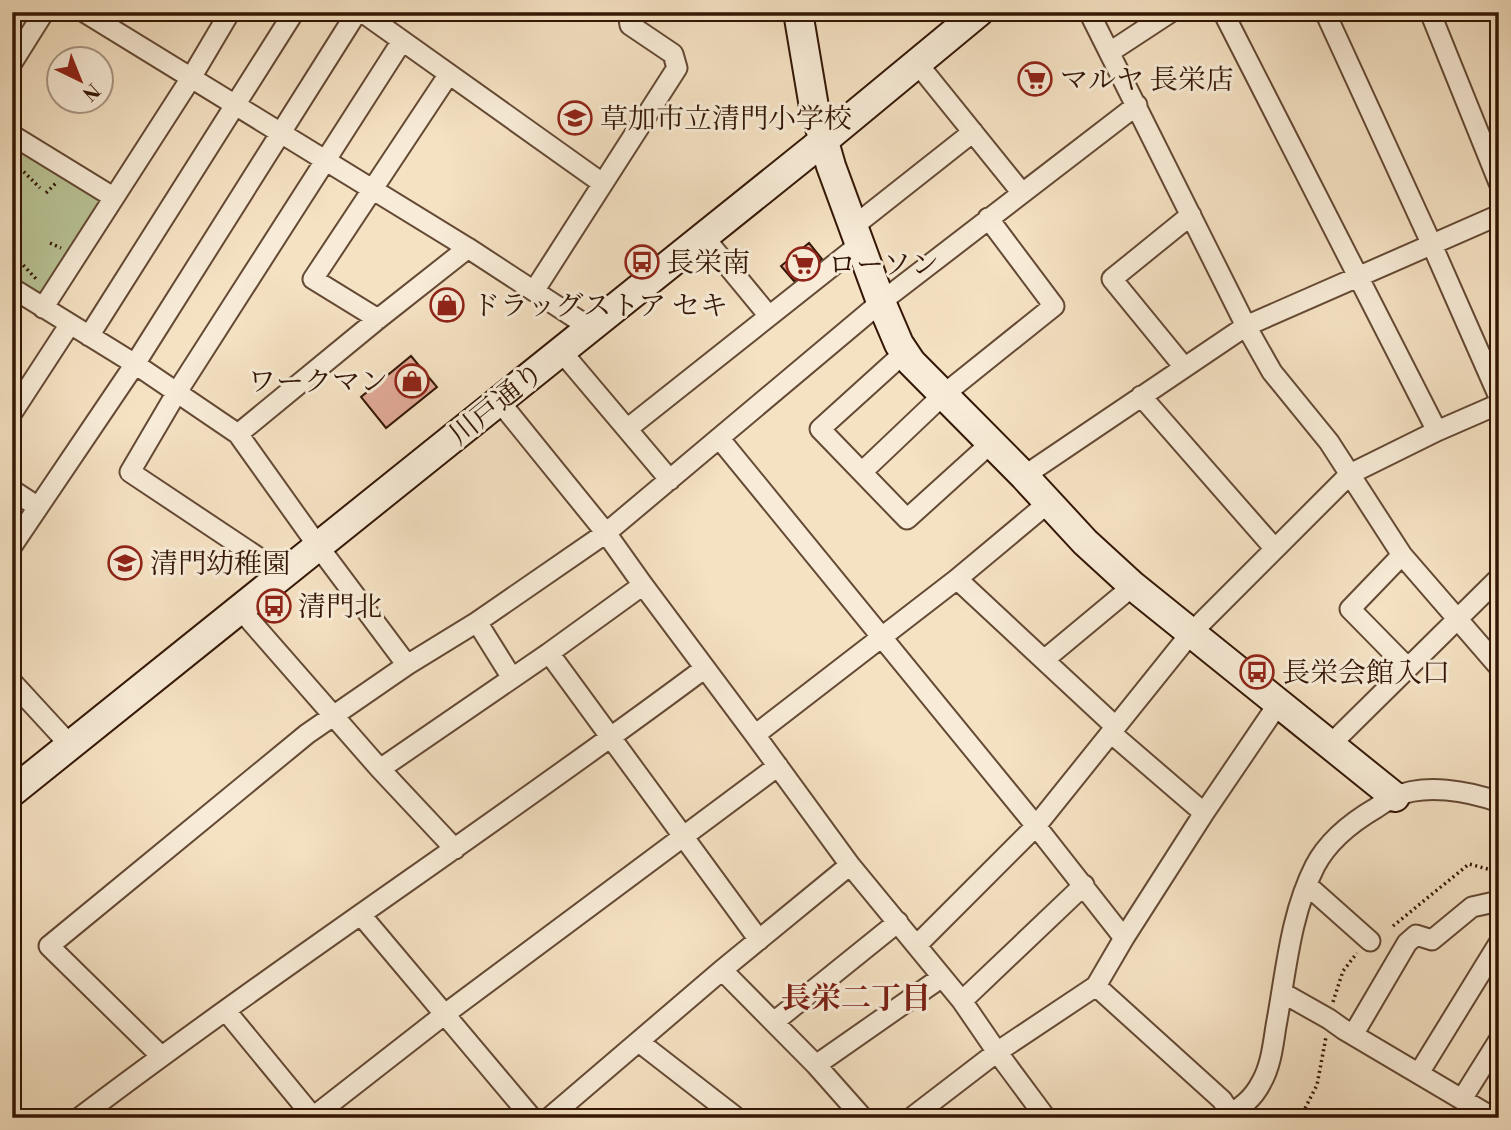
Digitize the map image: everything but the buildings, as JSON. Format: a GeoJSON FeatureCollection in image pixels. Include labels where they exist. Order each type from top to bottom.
{"type":"FeatureCollection","features":[{"type":"Feature","properties":{"kind":"street"},"geometry":{"type":"LineString","coordinates":[[12,64],[44,12]]}},
{"type":"Feature","properties":{"kind":"street"},"geometry":{"type":"LineString","coordinates":[[85,12],[105,18],[191,78],[468,248],[589,327]]}},
{"type":"Feature","properties":{"kind":"street"},"geometry":{"type":"LineString","coordinates":[[46,302],[191,78],[230,12]]}},
{"type":"Feature","properties":{"kind":"street"},"geometry":{"type":"LineString","coordinates":[[89,336],[294,12]]}},
{"type":"Feature","properties":{"kind":"street"},"geometry":{"type":"LineString","coordinates":[[12,546],[135,364],[360,12],[602,183]]}},
{"type":"Feature","properties":{"kind":"street"},"geometry":{"type":"LineString","coordinates":[[534,291],[677,68],[673,54],[630,25],[628,12]]}},
{"type":"Feature","properties":{"kind":"street"},"geometry":{"type":"LineString","coordinates":[[798,12],[814,107],[823,141],[881,302],[904,353],[1085,542],[1133,586],[1395,797]]}},
{"type":"Feature","properties":{"kind":"street","name":"川戸通り"},"geometry":{"type":"LineString","coordinates":[[12,792],[823,141],[979,12]]}},
{"type":"Feature","properties":{"kind":"street"},"geometry":{"type":"LineString","coordinates":[[1089,12],[1246,326],[1272,372],[1329,442],[1402,555],[1499,667]]}},
{"type":"Feature","properties":{"kind":"street"},"geometry":{"type":"LineString","coordinates":[[1110,52],[1171,12]]}},
{"type":"Feature","properties":{"kind":"street"},"geometry":{"type":"LineString","coordinates":[[1223,12],[1437,431]]}},
{"type":"Feature","properties":{"kind":"street"},"geometry":{"type":"LineString","coordinates":[[1325,12],[1499,397]]}},
{"type":"Feature","properties":{"kind":"street"},"geometry":{"type":"LineString","coordinates":[[1430,12],[1499,183]]}},
{"type":"Feature","properties":{"kind":"street"},"geometry":{"type":"LineString","coordinates":[[283,574],[130,472],[177,393],[402,41]]}},
{"type":"Feature","properties":{"kind":"street"},"geometry":{"type":"LineString","coordinates":[[918,63],[1022,193]]}},
{"type":"Feature","properties":{"kind":"street"},"geometry":{"type":"LineString","coordinates":[[378,319],[313,279],[449,74]]}},
{"type":"Feature","properties":{"kind":"street"},"geometry":{"type":"LineString","coordinates":[[162,1056],[49,946],[307,734],[606,533],[881,302],[1137,105]]}},
{"type":"Feature","properties":{"kind":"street"},"geometry":{"type":"LineString","coordinates":[[627,429],[769,316],[973,132]]}},
{"type":"Feature","properties":{"kind":"street"},"geometry":{"type":"LineString","coordinates":[[12,135],[113,198]]}},
{"type":"Feature","properties":{"kind":"street"},"geometry":{"type":"LineString","coordinates":[[1184,367],[1112,279],[1191,215]]}},
{"type":"Feature","properties":{"kind":"street"},"geometry":{"type":"LineString","coordinates":[[1024,476],[1246,326],[1499,215]]}},
{"type":"Feature","properties":{"kind":"street"},"geometry":{"type":"LineString","coordinates":[[862,472],[943,395],[1054,306],[988,218]]}},
{"type":"Feature","properties":{"kind":"street"},"geometry":{"type":"LineString","coordinates":[[703,236],[769,316]]}},
{"type":"Feature","properties":{"kind":"street"},"geometry":{"type":"LineString","coordinates":[[238,434],[468,248]]}},
{"type":"Feature","properties":{"kind":"street"},"geometry":{"type":"LineString","coordinates":[[14,280],[46,302],[70,324],[135,364],[238,434],[407,666]]}},
{"type":"Feature","properties":{"kind":"street"},"geometry":{"type":"LineString","coordinates":[[13,410],[70,324]]}},
{"type":"Feature","properties":{"kind":"street"},"geometry":{"type":"LineString","coordinates":[[561,351],[670,480]]}},
{"type":"Feature","properties":{"kind":"street"},"geometry":{"type":"LineString","coordinates":[[904,353],[820,429],[907,519],[991,443]]}},
{"type":"Feature","properties":{"kind":"street"},"geometry":{"type":"LineString","coordinates":[[1141,396],[1275,549]]}},
{"type":"Feature","properties":{"kind":"street"},"geometry":{"type":"LineString","coordinates":[[499,401],[606,533],[850,864],[962,1001],[1046,1118]]}},
{"type":"Feature","properties":{"kind":"street"},"geometry":{"type":"LineString","coordinates":[[917,945],[1036,825],[1191,633],[1350,474],[1499,404]]}},
{"type":"Feature","properties":{"kind":"street"},"geometry":{"type":"LineString","coordinates":[[719,439],[1084,884],[1124,938]]}},
{"type":"Feature","properties":{"kind":"street"},"geometry":{"type":"LineString","coordinates":[[12,490],[38,507]]}},
{"type":"Feature","properties":{"kind":"street"},"geometry":{"type":"LineString","coordinates":[[755,735],[957,579],[1048,503]]}},
{"type":"Feature","properties":{"kind":"street"},"geometry":{"type":"LineString","coordinates":[[1402,555],[1350,609],[1408,668]]}},
{"type":"Feature","properties":{"kind":"street"},"geometry":{"type":"LineString","coordinates":[[1330,745],[1499,578]]}},
{"type":"Feature","properties":{"kind":"street"},"geometry":{"type":"LineString","coordinates":[[957,579],[1044,660],[1113,730],[1204,813]]}},
{"type":"Feature","properties":{"kind":"street"},"geometry":{"type":"LineString","coordinates":[[380,769],[550,653],[643,585]]}},
{"type":"Feature","properties":{"kind":"street"},"geometry":{"type":"LineString","coordinates":[[1044,660],[1133,586]]}},
{"type":"Feature","properties":{"kind":"street"},"geometry":{"type":"LineString","coordinates":[[240,609],[380,769],[455,849]]}},
{"type":"Feature","properties":{"kind":"street"},"geometry":{"type":"LineString","coordinates":[[477,622],[512,678]]}},
{"type":"Feature","properties":{"kind":"street"},"geometry":{"type":"LineString","coordinates":[[550,653],[759,940]]}},
{"type":"Feature","properties":{"kind":"street"},"geometry":{"type":"LineString","coordinates":[[79,1118],[162,1056],[611,739],[705,668]]}},
{"type":"Feature","properties":{"kind":"street"},"geometry":{"type":"LineString","coordinates":[[12,682],[70,746]]}},
{"type":"Feature","properties":{"kind":"street"},"geometry":{"type":"LineString","coordinates":[[911,1118],[997,1052],[1096,986],[1204,813],[1278,704]]}},
{"type":"Feature","properties":{"kind":"street"},"geometry":{"type":"LineString","coordinates":[[226,1011],[314,1117],[444,1014],[778,766]]}},
{"type":"Feature","properties":{"kind":"street"},"geometry":{"type":"LineString","coordinates":[[1096,986],[1222,1100],[1226,1116],[1252,1097],[1268,1067],[1283,993],[1286,963],[1307,885],[1316,864],[1334,839],[1350,824],[1395,797],[1446,790],[1499,802]]}},
{"type":"Feature","properties":{"kind":"street"},"geometry":{"type":"LineString","coordinates":[[549,1118],[850,864]]}},
{"type":"Feature","properties":{"kind":"street"},"geometry":{"type":"LineString","coordinates":[[962,1001],[1084,884]]}},
{"type":"Feature","properties":{"kind":"street"},"geometry":{"type":"LineString","coordinates":[[1307,885],[1370,941]]}},
{"type":"Feature","properties":{"kind":"street"},"geometry":{"type":"LineString","coordinates":[[1353,1035],[1407,943],[1416,935],[1432,940],[1472,907],[1499,901]]}},
{"type":"Feature","properties":{"kind":"street"},"geometry":{"type":"LineString","coordinates":[[361,915],[532,1118]]}},
{"type":"Feature","properties":{"kind":"street"},"geometry":{"type":"LineString","coordinates":[[774,1022],[898,922]]}},
{"type":"Feature","properties":{"kind":"street"},"geometry":{"type":"LineString","coordinates":[[1419,1073],[1499,943]]}},
{"type":"Feature","properties":{"kind":"street"},"geometry":{"type":"LineString","coordinates":[[722,970],[816,1065],[863,1118]]}},
{"type":"Feature","properties":{"kind":"street"},"geometry":{"type":"LineString","coordinates":[[816,1065],[942,977]]}},
{"type":"Feature","properties":{"kind":"street"},"geometry":{"type":"LineString","coordinates":[[1283,993],[1490,1116]]}},
{"type":"Feature","properties":{"kind":"street"},"geometry":{"type":"LineString","coordinates":[[1462,1099],[1499,1040]]}},
{"type":"Feature","properties":{"kind":"street"},"geometry":{"type":"LineString","coordinates":[[639,1042],[737,1118]]}},
{"type":"Feature","properties":{"kind":"path"},"geometry":{"type":"LineString","coordinates":[[12,160],[40,188]]}},
{"type":"Feature","properties":{"kind":"path"},"geometry":{"type":"LineString","coordinates":[[46,193],[62,177]]}},
{"type":"Feature","properties":{"kind":"path"},"geometry":{"type":"LineString","coordinates":[[12,253],[47,292],[46,302]]}},
{"type":"Feature","properties":{"kind":"path"},"geometry":{"type":"LineString","coordinates":[[14,280],[24,266]]}},
{"type":"Feature","properties":{"kind":"path"},"geometry":{"type":"LineString","coordinates":[[1393,926],[1469,864],[1499,872]]}},
{"type":"Feature","properties":{"kind":"green space"},"geometry":{"type":"Polygon","coordinates":[[[12,142],[105,200],[43,299],[12,279],[12,142]]]}},
{"type":"Feature","properties":{"kind":"place","name":"マルヤ 長栄店"},"geometry":{"type":"Point","coordinates":[1035,79]}},
{"type":"Feature","properties":{"kind":"place","name":"草加市立清門小学校"},"geometry":{"type":"Point","coordinates":[575,118]}},
{"type":"Feature","properties":{"kind":"place","name":"長栄南"},"geometry":{"type":"Point","coordinates":[642,262]}},
{"type":"Feature","properties":{"kind":"place","name":"ローソン"},"geometry":{"type":"Point","coordinates":[803,264]}},
{"type":"Feature","properties":{"kind":"place","name":"ドラッグストア セキ"},"geometry":{"type":"Point","coordinates":[447,305]}},
{"type":"Feature","properties":{"kind":"place","name":"ワークマン"},"geometry":{"type":"Point","coordinates":[412,381]}},
{"type":"Feature","properties":{"kind":"place","name":"清門幼稚園"},"geometry":{"type":"Point","coordinates":[125,563]}},
{"type":"Feature","properties":{"kind":"place","name":"清門北"},"geometry":{"type":"Point","coordinates":[274,606]}},
{"type":"Feature","properties":{"kind":"place","name":"長栄会館入口"},"geometry":{"type":"Point","coordinates":[1257,672]}},
{"type":"Feature","properties":{"kind":"district","name":"長栄二丁目"},"geometry":{"type":"Point","coordinates":[856,998]}}]}
